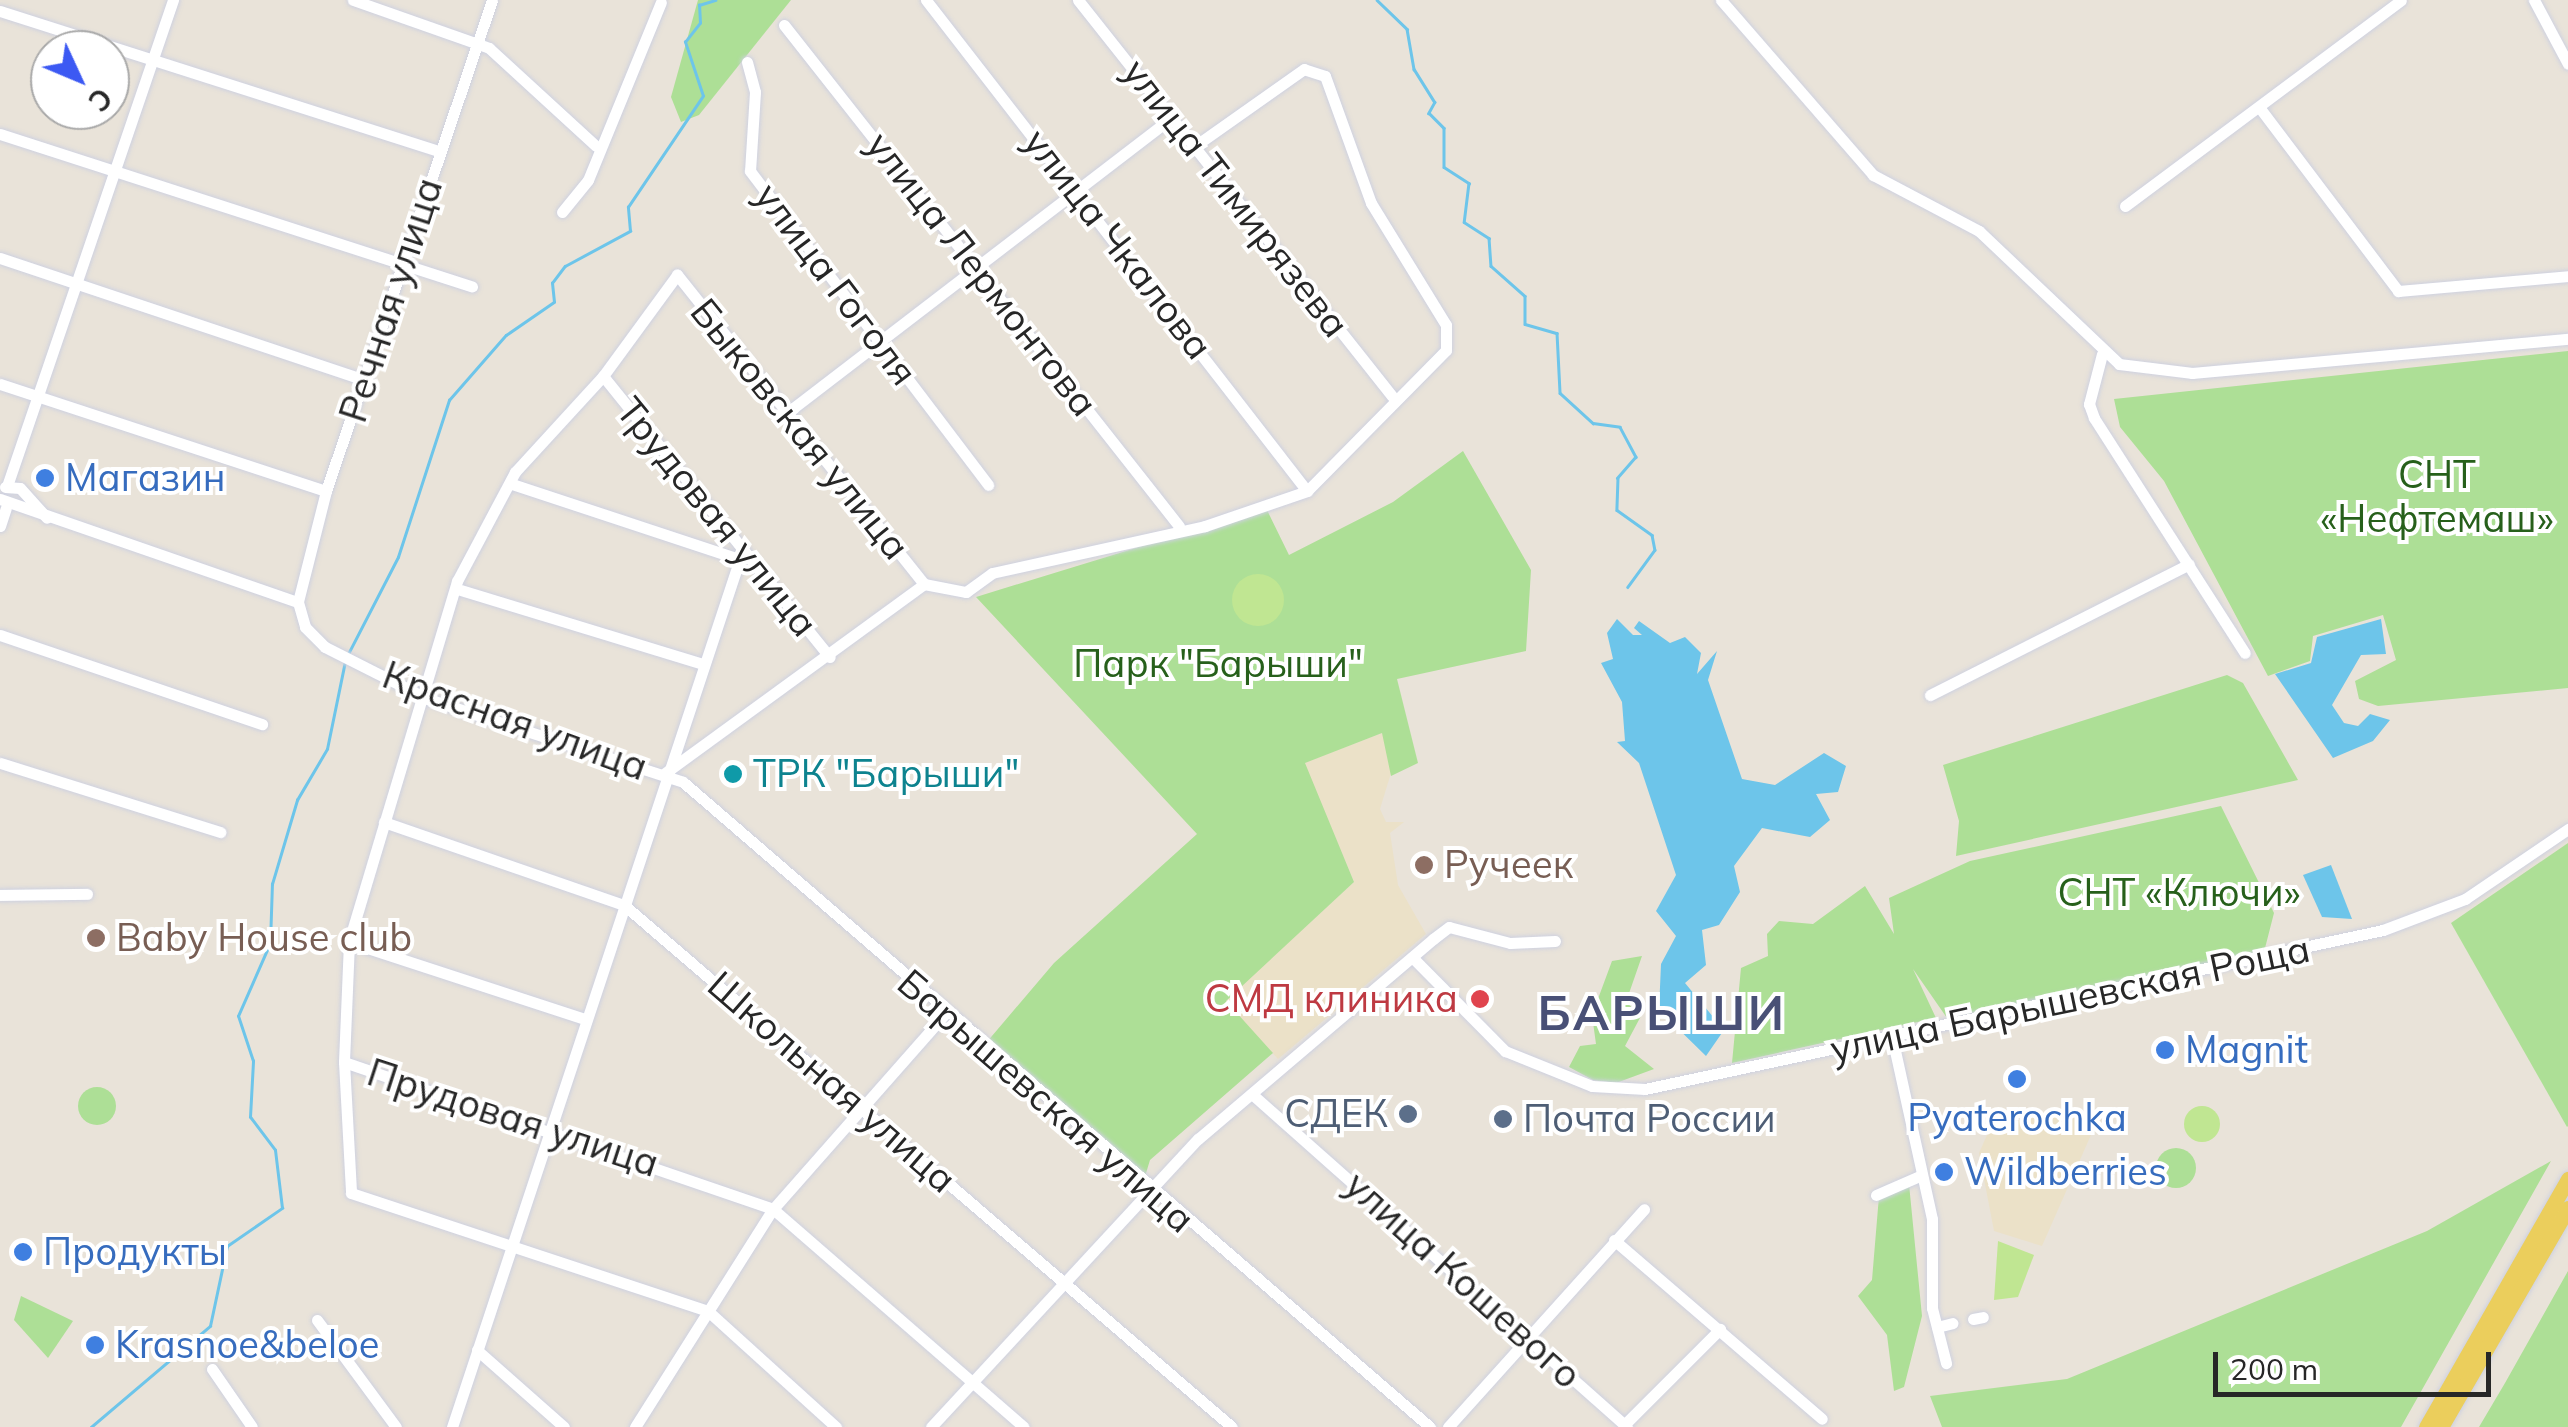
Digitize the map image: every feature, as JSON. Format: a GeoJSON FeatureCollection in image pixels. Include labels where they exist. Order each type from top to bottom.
{"type":"FeatureCollection","features":[{"type":"Feature","properties":{"kind":"main road"},"geometry":{"type":"LineString","coordinates":[[2426,1427],[2568,1179]]}},
{"type":"Feature","properties":{"kind":"main road"},"geometry":{"type":"LineString","coordinates":[[2441,1427],[2568,1208]]}},
{"type":"Feature","properties":{"kind":"street"},"geometry":{"type":"LineString","coordinates":[[0,526],[173,0]]}},
{"type":"Feature","properties":{"kind":"street"},"geometry":{"type":"LineString","coordinates":[[353,0],[479,46],[596,146]]}},
{"type":"Feature","properties":{"kind":"street","name":"Речная улица"},"geometry":{"type":"LineString","coordinates":[[298,602],[326,491],[408,262],[439,152],[492,0]]}},
{"type":"Feature","properties":{"kind":"street","name":"улица Чкалова"},"geometry":{"type":"LineString","coordinates":[[926,0],[1080,190],[1306,492]]}},
{"type":"Feature","properties":{"kind":"street","name":"улица Тимирязева"},"geometry":{"type":"LineString","coordinates":[[1078,0],[1392,396]]}},
{"type":"Feature","properties":{"kind":"street"},"geometry":{"type":"LineString","coordinates":[[1721,0],[1873,175],[1979,230],[2102,354],[2176,374],[2568,338]]}},
{"type":"Feature","properties":{"kind":"street"},"geometry":{"type":"LineString","coordinates":[[2125,206],[2401,0]]}},
{"type":"Feature","properties":{"kind":"street"},"geometry":{"type":"LineString","coordinates":[[2534,0],[2568,64]]}},
{"type":"Feature","properties":{"kind":"street"},"geometry":{"type":"LineString","coordinates":[[562,212],[588,180],[596,146],[662,2]]}},
{"type":"Feature","properties":{"kind":"street"},"geometry":{"type":"LineString","coordinates":[[0,11],[439,152]]}},
{"type":"Feature","properties":{"kind":"street","name":"улица Лермонтова"},"geometry":{"type":"LineString","coordinates":[[784,25],[980,268],[1179,526]]}},
{"type":"Feature","properties":{"kind":"street","name":"улица Гоголя"},"geometry":{"type":"LineString","coordinates":[[747,62],[755,92],[750,171],[988,485]]}},
{"type":"Feature","properties":{"kind":"street"},"geometry":{"type":"LineString","coordinates":[[665,773],[830,657],[924,584],[966,592],[992,574],[1306,492],[1392,396],[1446,350],[1446,325],[1371,203],[1325,76],[1304,69],[1195,146]]}},
{"type":"Feature","properties":{"kind":"street"},"geometry":{"type":"LineString","coordinates":[[2260,107],[2398,291],[2568,276]]}},
{"type":"Feature","properties":{"kind":"street"},"geometry":{"type":"LineString","coordinates":[[788,412],[1173,117]]}},
{"type":"Feature","properties":{"kind":"street"},"geometry":{"type":"LineString","coordinates":[[0,134],[408,262],[472,286]]}},
{"type":"Feature","properties":{"kind":"street"},"geometry":{"type":"LineString","coordinates":[[0,258],[367,382]]}},
{"type":"Feature","properties":{"kind":"street","name":"Прудовая улица"},"geometry":{"type":"LineString","coordinates":[[676,275],[604,376],[482,525],[428,699],[384,822],[349,942],[344,1062],[550,1128],[773,1209],[1024,1427]]}},
{"type":"Feature","properties":{"kind":"street","name":"Быковская улица"},"geometry":{"type":"LineString","coordinates":[[676,275],[924,584]]}},
{"type":"Feature","properties":{"kind":"street"},"geometry":{"type":"LineString","coordinates":[[2102,354],[2089,404],[2094,418],[2245,653]]}},
{"type":"Feature","properties":{"kind":"street","name":"Трудовая улица"},"geometry":{"type":"LineString","coordinates":[[604,376],[741,554],[830,657]]}},
{"type":"Feature","properties":{"kind":"street"},"geometry":{"type":"LineString","coordinates":[[0,384],[326,491]]}},
{"type":"Feature","properties":{"kind":"street"},"geometry":{"type":"LineString","coordinates":[[452,1427],[700,663],[741,554],[512,484]]}},
{"type":"Feature","properties":{"kind":"street"},"geometry":{"type":"LineString","coordinates":[[9,497],[50,521]]}},
{"type":"Feature","properties":{"kind":"street"},"geometry":{"type":"LineString","coordinates":[[9,497],[50,521],[298,602]]}},
{"type":"Feature","properties":{"kind":"street"},"geometry":{"type":"LineString","coordinates":[[1930,695],[2189,564]]}},
{"type":"Feature","properties":{"kind":"street"},"geometry":{"type":"LineString","coordinates":[[461,590],[700,663]]}},
{"type":"Feature","properties":{"kind":"street","name":"Красная улица"},"geometry":{"type":"LineString","coordinates":[[298,602],[305,627],[335,652],[428,699],[665,773]]}},
{"type":"Feature","properties":{"kind":"street"},"geometry":{"type":"LineString","coordinates":[[0,635],[262,724]]}},
{"type":"Feature","properties":{"kind":"street"},"geometry":{"type":"LineString","coordinates":[[0,763],[220,832]]}},
{"type":"Feature","properties":{"kind":"street","name":"Барышевская улица"},"geometry":{"type":"LineString","coordinates":[[665,773],[1148,1191],[1430,1427]]}},
{"type":"Feature","properties":{"kind":"street","name":"Школьная улица"},"geometry":{"type":"LineString","coordinates":[[384,822],[624,905],[1232,1427]]}},
{"type":"Feature","properties":{"kind":"street","name":"улица Барышевская Роща"},"geometry":{"type":"LineString","coordinates":[[1413,958],[1505,1051],[1622,1090],[1892,1037],[2383,930],[2465,899],[2568,828]]}},
{"type":"Feature","properties":{"kind":"street"},"geometry":{"type":"LineString","coordinates":[[0,894],[87,894]]}},
{"type":"Feature","properties":{"kind":"street"},"geometry":{"type":"LineString","coordinates":[[931,1427],[1148,1191],[1253,1095],[1450,927],[1510,943],[1555,942]]}},
{"type":"Feature","properties":{"kind":"street"},"geometry":{"type":"LineString","coordinates":[[349,942],[585,1019]]}},
{"type":"Feature","properties":{"kind":"street"},"geometry":{"type":"LineString","coordinates":[[635,1427],[773,1209],[945,1014]]}},
{"type":"Feature","properties":{"kind":"street"},"geometry":{"type":"LineString","coordinates":[[1892,1037],[1922,1175],[1937,1327],[1946,1363]]}},
{"type":"Feature","properties":{"kind":"street"},"geometry":{"type":"LineString","coordinates":[[344,1062],[352,1192],[708,1311],[836,1427]]}},
{"type":"Feature","properties":{"kind":"street","name":"улица Кошевого"},"geometry":{"type":"LineString","coordinates":[[1253,1095],[1626,1426]]}},
{"type":"Feature","properties":{"kind":"street"},"geometry":{"type":"LineString","coordinates":[[1876,1195],[1922,1175]]}},
{"type":"Feature","properties":{"kind":"street"},"geometry":{"type":"LineString","coordinates":[[1448,1427],[1644,1209]]}},
{"type":"Feature","properties":{"kind":"street"},"geometry":{"type":"LineString","coordinates":[[1614,1240],[1822,1420]]}},
{"type":"Feature","properties":{"kind":"street"},"geometry":{"type":"LineString","coordinates":[[317,1320],[396,1427]]}},
{"type":"Feature","properties":{"kind":"street"},"geometry":{"type":"LineString","coordinates":[[1937,1327],[1953,1324]]}},
{"type":"Feature","properties":{"kind":"street"},"geometry":{"type":"LineString","coordinates":[[1626,1426],[1720,1329]]}},
{"type":"Feature","properties":{"kind":"street"},"geometry":{"type":"LineString","coordinates":[[477,1350],[564,1427]]}},
{"type":"Feature","properties":{"kind":"street"},"geometry":{"type":"LineString","coordinates":[[212,1369],[252,1427]]}},
{"type":"Feature","properties":{"kind":"shaded area"},"geometry":{"type":"Polygon","coordinates":[[[1382,733],[1395,760],[1380,809],[1386,822],[1404,822],[1390,833],[1398,885],[1426,934],[1278,1059],[1225,1001],[1354,882],[1304,763],[1382,733]]]}},
{"type":"Feature","properties":{"kind":"shaded area"},"geometry":{"type":"Polygon","coordinates":[[[2075,1109],[2098,1119],[2042,1246],[1994,1231],[1979,1153],[1991,1126],[2075,1109]]]}},
{"type":"Feature","properties":{"kind":"green space"},"geometry":{"type":"Polygon","coordinates":[[[698,0],[791,0],[699,115],[681,122],[671,97],[698,0]]]}},
{"type":"Feature","properties":{"kind":"green space","name":"СНТ «Нефтемаш»"},"geometry":{"type":"Polygon","coordinates":[[[2568,351],[2568,688],[2378,706],[2359,699],[2355,681],[2396,660],[2383,615],[2313,636],[2310,661],[2268,676],[2164,481],[2120,427],[2114,399],[2568,351]]]}},
{"type":"Feature","properties":{"kind":"green space","name":"Парк \"Барыши\""},"geometry":{"type":"Polygon","coordinates":[[[1463,451],[1531,570],[1526,651],[1397,679],[1418,763],[1391,776],[1382,733],[1305,763],[1354,882],[1226,1001],[1273,1053],[1150,1160],[1143,1183],[986,1043],[1054,963],[1197,834],[976,597],[1266,508],[1289,555],[1393,502],[1463,451]]]}},
{"type":"Feature","properties":{"kind":"green space"},"geometry":{"type":"Polygon","coordinates":[[[1258,574],[1277,581],[1284,600],[1277,619],[1258,626],[1239,619],[1232,600],[1239,581],[1258,574]]]}},
{"type":"Feature","properties":{"kind":"green space"},"geometry":{"type":"Polygon","coordinates":[[[2227,675],[2243,683],[2298,780],[1956,856],[1959,821],[1943,765],[2227,675]]]}},
{"type":"Feature","properties":{"kind":"green space","name":"СНТ «Ключи»"},"geometry":{"type":"Polygon","coordinates":[[[2221,806],[2274,913],[2264,952],[1947,1018],[1913,969],[1936,1018],[1732,1063],[1741,968],[1768,956],[1767,934],[1779,921],[1813,924],[1865,886],[1894,934],[1889,898],[1970,861],[2221,806]]]}},
{"type":"Feature","properties":{"kind":"green space"},"geometry":{"type":"Polygon","coordinates":[[[2568,843],[2568,1126],[2567,1127],[2451,923],[2568,843]]]}},
{"type":"Feature","properties":{"kind":"green space"},"geometry":{"type":"Polygon","coordinates":[[[1642,956],[1626,1002],[1641,1016],[1625,1046],[1654,1069],[1616,1083],[1593,1080],[1569,1067],[1580,1046],[1596,1044],[1592,1015],[1612,961],[1642,956]]]}},
{"type":"Feature","properties":{"kind":"green space"},"geometry":{"type":"Polygon","coordinates":[[[97,1087],[111,1092],[116,1106],[111,1120],[97,1125],[83,1120],[78,1106],[83,1092],[97,1087]]]}},
{"type":"Feature","properties":{"kind":"green space"},"geometry":{"type":"Polygon","coordinates":[[[2202,1106],[2215,1111],[2220,1124],[2215,1137],[2202,1142],[2189,1137],[2184,1124],[2189,1111],[2202,1106]]]}},
{"type":"Feature","properties":{"kind":"green space"},"geometry":{"type":"Polygon","coordinates":[[[2176,1148],[2190,1154],[2196,1168],[2190,1182],[2176,1188],[2162,1182],[2156,1168],[2162,1154],[2176,1148]]]}},
{"type":"Feature","properties":{"kind":"green space"},"geometry":{"type":"Polygon","coordinates":[[[2551,1161],[2401,1427],[1942,1427],[1930,1396],[2067,1379],[2427,1231],[2551,1161]]]}},
{"type":"Feature","properties":{"kind":"green space"},"geometry":{"type":"Polygon","coordinates":[[[1909,1184],[1922,1316],[1904,1387],[1894,1391],[1887,1335],[1858,1296],[1872,1280],[1879,1196],[1909,1184]]]}},
{"type":"Feature","properties":{"kind":"green space"},"geometry":{"type":"Polygon","coordinates":[[[1998,1241],[2034,1255],[2018,1297],[1994,1300],[1998,1241]]]}},
{"type":"Feature","properties":{"kind":"green space"},"geometry":{"type":"Polygon","coordinates":[[[2568,1271],[2568,1427],[2479,1427],[2505,1383],[2568,1271]]]}},
{"type":"Feature","properties":{"kind":"green space"},"geometry":{"type":"Polygon","coordinates":[[[21,1296],[73,1321],[48,1358],[14,1320],[21,1296]]]}},
{"type":"Feature","properties":{"kind":"water"},"geometry":{"type":"Polygon","coordinates":[[[1617,619],[1633,635],[1642,635],[1634,628],[1639,621],[1670,643],[1685,637],[1701,653],[1697,674],[1717,651],[1708,680],[1742,779],[1775,785],[1824,753],[1846,766],[1838,792],[1816,794],[1830,820],[1810,837],[1762,828],[1734,866],[1740,892],[1719,925],[1702,930],[1706,965],[1685,983],[1724,1030],[1706,1056],[1659,1010],[1661,964],[1676,936],[1656,911],[1676,875],[1639,763],[1617,742],[1625,741],[1622,702],[1601,663],[1613,659],[1607,633],[1617,619]]]}},
{"type":"Feature","properties":{"kind":"water"},"geometry":{"type":"Polygon","coordinates":[[[2381,619],[2386,654],[2361,655],[2332,705],[2344,723],[2358,726],[2370,714],[2390,720],[2373,741],[2333,758],[2275,674],[2311,663],[2317,637],[2381,619]]]}},
{"type":"Feature","properties":{"kind":"water"},"geometry":{"type":"Polygon","coordinates":[[[2331,865],[2352,919],[2322,917],[2303,875],[2331,865]]]}},
{"type":"Feature","properties":{"kind":"waterway"},"geometry":{"type":"LineString","coordinates":[[348,654],[398,557],[449,400],[506,335],[554,302],[552,283],[565,266],[630,231],[628,207],[703,96],[685,42],[700,23],[699,5],[715,0]]}},
{"type":"Feature","properties":{"kind":"waterway"},"geometry":{"type":"LineString","coordinates":[[1377,0],[1407,29],[1414,69],[1435,102],[1429,113],[1444,128],[1444,167],[1469,183],[1464,222],[1489,238],[1491,266],[1525,296],[1525,324],[1557,333],[1560,393],[1593,423],[1620,427],[1636,457],[1618,478],[1617,510],[1652,535],[1655,550],[1628,587]]}},
{"type":"Feature","properties":{"kind":"waterway"},"geometry":{"type":"LineString","coordinates":[[91,1427],[210,1326],[227,1246],[282,1208],[275,1150],[250,1117],[253,1061],[238,1016],[270,943],[272,884],[297,800],[327,749],[345,661]]}},
{"type":"Feature","properties":{"kind":"place","name":"Магазин"},"geometry":{"type":"Point","coordinates":[45,478]}},
{"type":"Feature","properties":{"kind":"place","name":"ТРК \"Барыши\""},"geometry":{"type":"Point","coordinates":[733,774]}},
{"type":"Feature","properties":{"kind":"place","name":"Ручеек"},"geometry":{"type":"Point","coordinates":[1424,865]}},
{"type":"Feature","properties":{"kind":"place","name":"Baby House club"},"geometry":{"type":"Point","coordinates":[96,938]}},
{"type":"Feature","properties":{"kind":"place","name":"СМД клиника"},"geometry":{"type":"Point","coordinates":[1480,999]}},
{"type":"Feature","properties":{"kind":"place","name":"Magnit"},"geometry":{"type":"Point","coordinates":[2165,1050]}},
{"type":"Feature","properties":{"kind":"place","name":"Pyaterochka"},"geometry":{"type":"Point","coordinates":[2017,1079]}},
{"type":"Feature","properties":{"kind":"place","name":"СДЕК"},"geometry":{"type":"Point","coordinates":[1408,1114]}},
{"type":"Feature","properties":{"kind":"place","name":"Почта России"},"geometry":{"type":"Point","coordinates":[1503,1119]}},
{"type":"Feature","properties":{"kind":"place","name":"Wildberries"},"geometry":{"type":"Point","coordinates":[1944,1172]}},
{"type":"Feature","properties":{"kind":"place","name":"Продукты"},"geometry":{"type":"Point","coordinates":[23,1252]}},
{"type":"Feature","properties":{"kind":"place","name":"Krasnoe&beloe"},"geometry":{"type":"Point","coordinates":[95,1345]}},
{"type":"Feature","properties":{"kind":"district","name":"БАРЫШИ"},"geometry":{"type":"Point","coordinates":[1662,1013]}}]}
